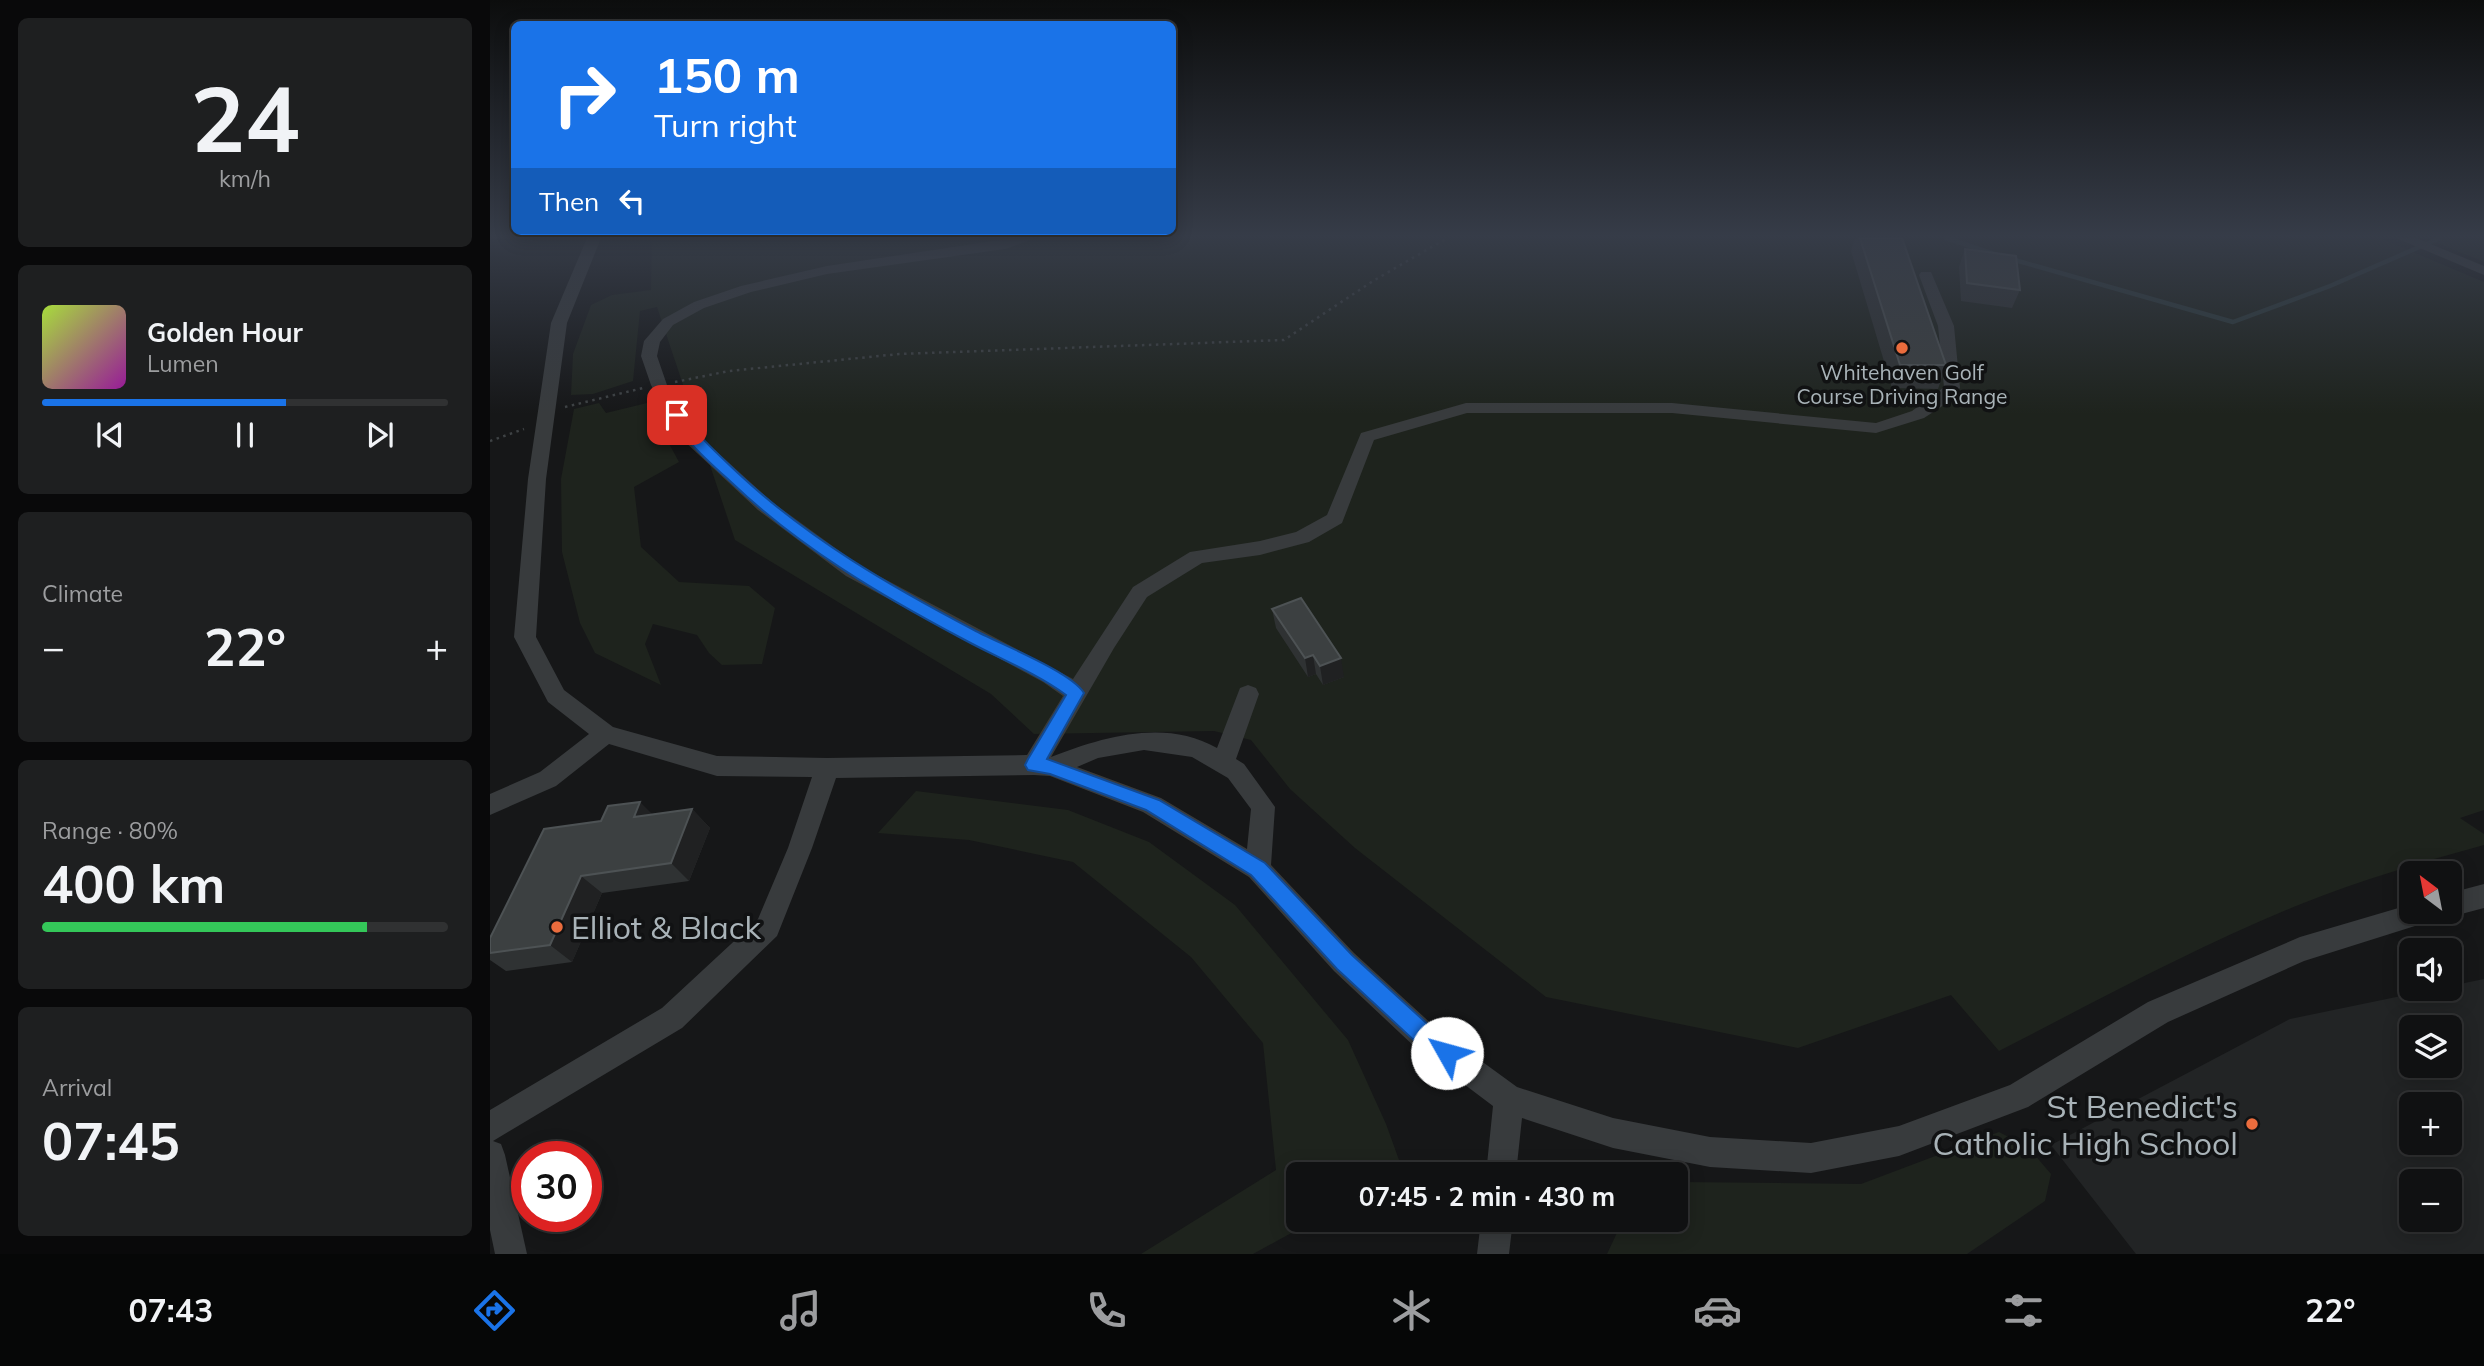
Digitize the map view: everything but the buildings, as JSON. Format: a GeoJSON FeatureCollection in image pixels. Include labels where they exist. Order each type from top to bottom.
{"type":"FeatureCollection","features":[{"type":"Feature","properties":{"kind":"street"},"geometry":{"type":"LineString","coordinates":[[570,297],[559,323],[537,479],[525,637],[556,695],[606,734],[717,766],[1043,766],[1096,748],[1144,741],[1197,748],[1236,771],[1263,807],[1258,869]]}},
{"type":"Feature","properties":{"kind":"street"},"geometry":{"type":"LineString","coordinates":[[726,297],[713,300],[668,323],[656,334],[649,350],[659,385],[688,435],[765,506],[853,571],[1051,676],[1076,693]]}},
{"type":"Feature","properties":{"kind":"street"},"geometry":{"type":"LineString","coordinates":[[1043,766],[1076,693],[1140,592],[1197,557],[1260,548],[1302,537],[1335,519],[1367,437],[1466,408],[1672,408],[1876,428],[1908,421],[1933,408],[1952,388],[1946,326],[1934,297]]}},
{"type":"Feature","properties":{"kind":"street"},"geometry":{"type":"LineString","coordinates":[[1223,763],[1248,694]]}},
{"type":"Feature","properties":{"kind":"street"},"geometry":{"type":"LineString","coordinates":[[490,806],[548,779],[606,734]]}},
{"type":"Feature","properties":{"kind":"street"},"geometry":{"type":"LineString","coordinates":[[1043,766],[1152,805],[1258,869],[1344,962],[1416,1028],[1509,1099],[1613,1133],[1710,1152],[1811,1158],[1899,1141],[2018,1097],[2158,1012],[2300,950],[2399,920]]}},
{"type":"Feature","properties":{"kind":"street"},"geometry":{"type":"LineString","coordinates":[[490,1127],[672,1017],[768,927],[800,848],[827,768]]}},
{"type":"Feature","properties":{"kind":"street"},"geometry":{"type":"LineString","coordinates":[[2462,902],[2484,896]]}},
{"type":"Feature","properties":{"kind":"street"},"geometry":{"type":"LineString","coordinates":[[1502,1162],[1509,1099]]}},
{"type":"Feature","properties":{"kind":"street"},"geometry":{"type":"LineString","coordinates":[[490,1155],[511,1254]]}},
{"type":"Feature","properties":{"kind":"street"},"geometry":{"type":"LineString","coordinates":[[1493,1254],[1496,1232]]}},
{"type":"Feature","properties":{"kind":"path"},"geometry":{"type":"LineString","coordinates":[[490,441],[546,417],[659,385],[729,371],[899,354],[1284,340],[1350,297]]}},
{"type":"Feature","properties":{"kind":"shaded area"},"geometry":{"type":"Polygon","coordinates":[[[609,297],[2484,297],[2484,810],[2460,818],[2484,834],[2484,845],[2429,861],[2399,861],[2399,870],[2324,895],[2263,920],[2148,974],[1999,1051],[1951,995],[1798,1048],[1546,997],[1355,848],[1290,789],[1251,740],[1214,731],[1034,734],[991,694],[735,540],[657,307],[640,311],[633,381],[593,394],[571,395],[573,354],[591,305],[609,297]]]}},
{"type":"Feature","properties":{"kind":"shaded area"},"geometry":{"type":"Polygon","coordinates":[[[599,403],[606,413],[647,403],[679,462],[634,487],[641,547],[679,582],[749,586],[775,608],[762,664],[722,665],[709,653],[697,635],[653,624],[645,644],[661,685],[595,653],[580,623],[562,552],[561,479],[574,409],[599,403]]]}},
{"type":"Feature","properties":{"kind":"shaded area"},"geometry":{"type":"Polygon","coordinates":[[[916,791],[1068,810],[1149,842],[1235,905],[1348,1040],[1386,1124],[1400,1162],[1286,1162],[1286,1232],[1293,1232],[1253,1254],[1141,1254],[1276,1170],[1263,1043],[1191,957],[1073,862],[969,840],[878,833],[916,791]]]}},
{"type":"Feature","properties":{"kind":"shaded area","name":"St Benedict's Catholic High School"},"geometry":{"type":"Polygon","coordinates":[[[2484,979],[2484,1254],[2136,1254],[2051,1145],[2290,1019],[2399,996],[2399,1001],[2462,1001],[2462,984],[2484,979]]]}},
{"type":"Feature","properties":{"kind":"shaded area"},"geometry":{"type":"Polygon","coordinates":[[[1999,1132],[2028,1147],[2051,1174],[2045,1201],[1967,1254],[1607,1254],[1617,1232],[1688,1232],[1688,1182],[1861,1184],[1999,1132]]]}},
{"type":"Feature","properties":{"kind":"waterway"},"geometry":{"type":"LineString","coordinates":[[2143,297],[2233,322],[2302,297]]}},
{"type":"Feature","properties":{"kind":"place","name":"Whitehaven Golf Course Driving Range"},"geometry":{"type":"Point","coordinates":[1902,348]}},
{"type":"Feature","properties":{"kind":"place","name":"Elliot & Black"},"geometry":{"type":"Point","coordinates":[557,927]}},
{"type":"Feature","properties":{"kind":"place","name":"St Benedict's Catholic High School"},"geometry":{"type":"Point","coordinates":[2252,1124]}},
{"type":"Feature","properties":{"kind":"route"},"geometry":{"type":"LineString","coordinates":[[677,415],[688,435],[765,506],[853,571],[1051,676],[1076,693],[1034,765],[1051,767],[1152,805],[1258,869],[1344,962],[1426,1038],[1447,1053]]}}]}
